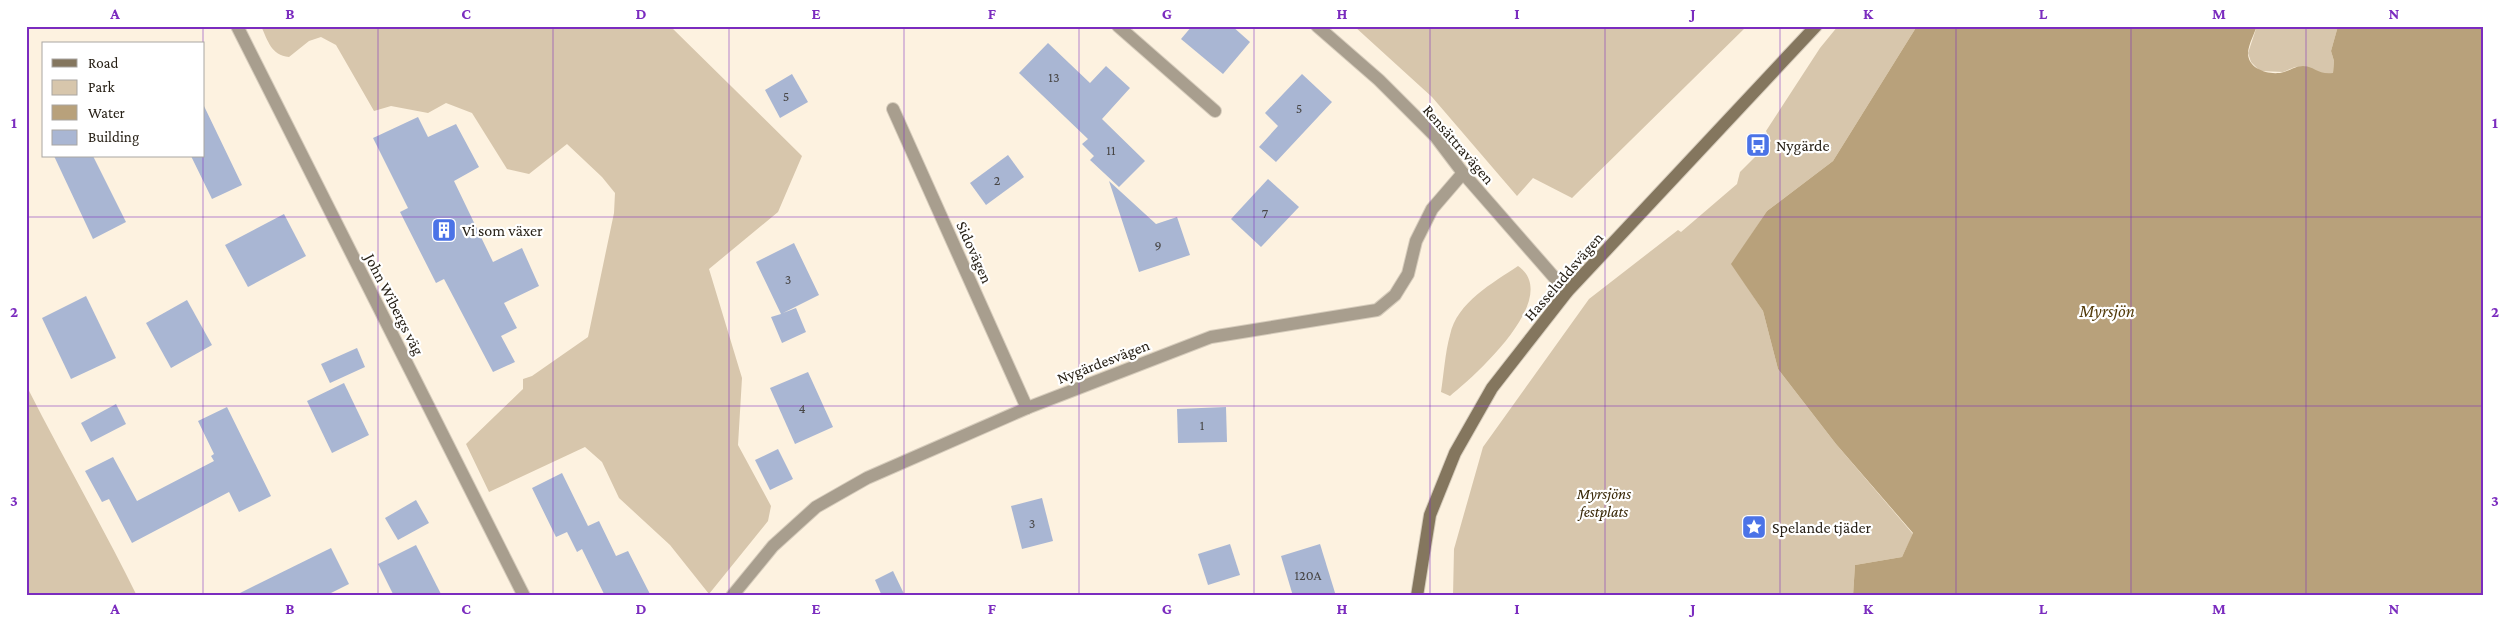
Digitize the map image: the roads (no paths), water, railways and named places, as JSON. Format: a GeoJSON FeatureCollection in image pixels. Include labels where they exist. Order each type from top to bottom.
{"type":"FeatureCollection","features":[{"type":"Feature","properties":{"kind":"street","name":"John Wibergs väg"},"geometry":{"type":"LineString","coordinates":[[237,26],[524,596]]}},
{"type":"Feature","properties":{"kind":"street"},"geometry":{"type":"LineString","coordinates":[[1118,26],[1215,111]]}},
{"type":"Feature","properties":{"kind":"street","name":"Rensättravägen"},"geometry":{"type":"LineString","coordinates":[[1317,26],[1400,101],[1435,136],[1463,173],[1567,292]]}},
{"type":"Feature","properties":{"kind":"street","name":"Hasseluddsvägen"},"geometry":{"type":"LineString","coordinates":[[1417,596],[1430,515],[1455,452],[1492,388],[1567,292],[1816,26]]}},
{"type":"Feature","properties":{"kind":"street","name":"Sidovägen"},"geometry":{"type":"LineString","coordinates":[[892,109],[1028,408]]}},
{"type":"Feature","properties":{"kind":"street","name":"Nygärdesvägen"},"geometry":{"type":"LineString","coordinates":[[732,596],[773,546],[816,507],[867,478],[1028,408],[1211,337],[1377,310],[1395,295],[1408,274],[1416,241],[1432,209],[1463,173]]}},
{"type":"Feature","properties":{"kind":"water","name":"Myrsjön"},"geometry":{"type":"Polygon","coordinates":[[[1917,26],[2257,26],[2248,52],[2251,63],[2256,67],[2273,73],[2303,66],[2320,72],[2333,73],[2334,61],[2331,51],[2338,26],[2483,26],[2483,596],[1853,596],[1855,565],[1902,557],[1913,533],[1836,444],[1778,369],[1763,311],[1731,264],[1767,211],[1833,161],[1917,26]]]}},
{"type":"Feature","properties":{"kind":"place","name":"Nygärde"},"geometry":{"type":"Point","coordinates":[1758,145]}},
{"type":"Feature","properties":{"kind":"place","name":"Vi som växer"},"geometry":{"type":"Point","coordinates":[444,230]}},
{"type":"Feature","properties":{"kind":"place","name":"Spelande tjäder"},"geometry":{"type":"Point","coordinates":[1754,527]}},
{"type":"Feature","properties":{"kind":"park label","name":"Myrsjöns festplats"},"geometry":{"type":"Point","coordinates":[1604,502]}}]}
